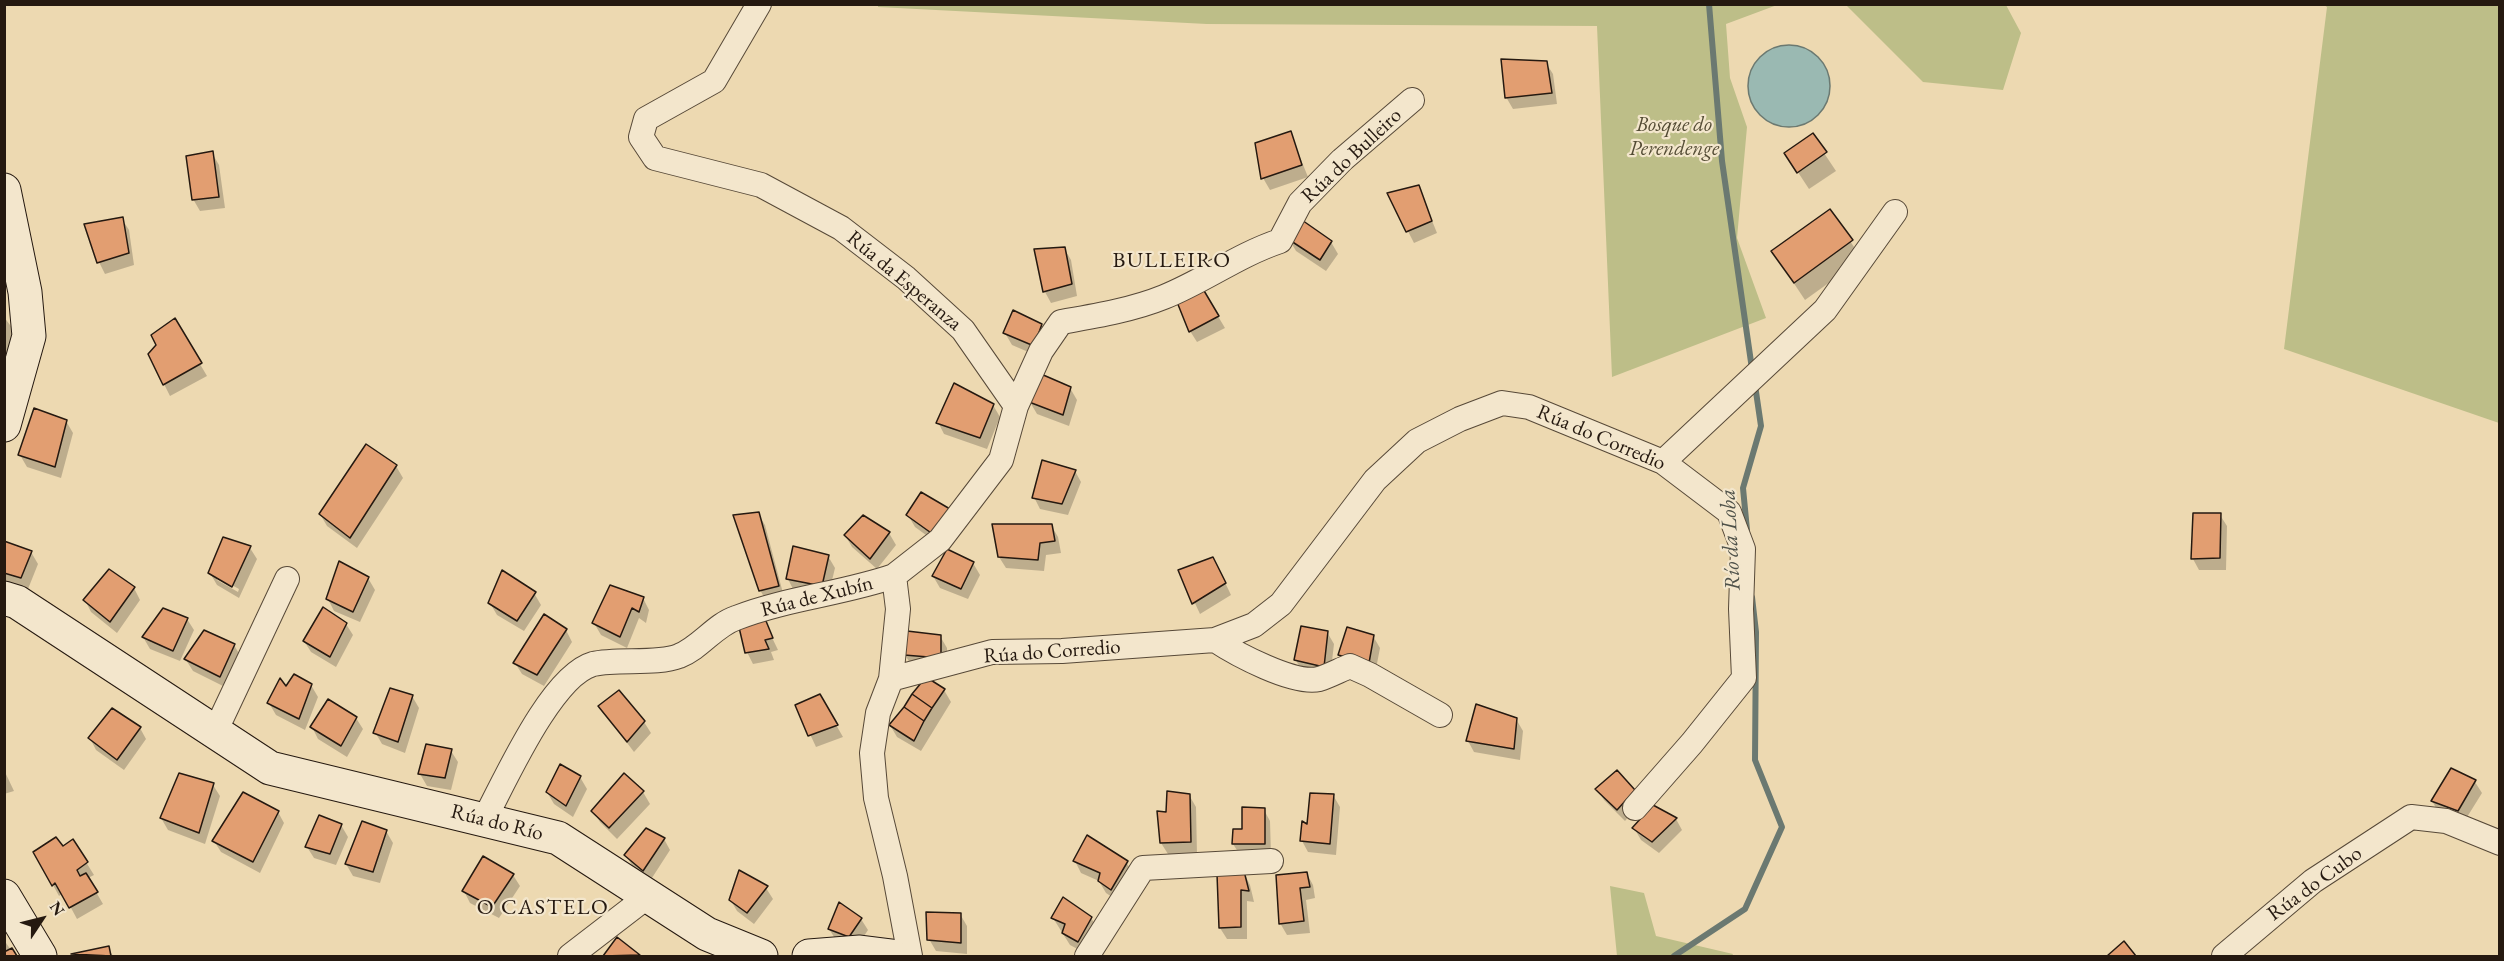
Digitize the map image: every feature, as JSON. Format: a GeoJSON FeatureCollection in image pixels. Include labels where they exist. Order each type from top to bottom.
{"type":"FeatureCollection","features":[{"type":"Feature","properties":{"kind":"street","name":"Rúa da Esperanza"},"geometry":{"type":"LineString","coordinates":[[759,4],[714,81],[646,119],[641,137],[655,158],[761,185],[841,228],[906,278],[963,330],[1016,406]]}},
{"type":"Feature","properties":{"kind":"street","name":"Rúa do Bulleiro"},"geometry":{"type":"LineString","coordinates":[[894,576],[940,540],[1001,460],[1016,406],[1041,351],[1061,322],[1101,315],[1164,297],[1252,251],[1280,242],[1300,203],[1342,160],[1412,100]]}},
{"type":"Feature","properties":{"kind":"street"},"geometry":{"type":"LineString","coordinates":[[4,190],[25,292],[29,336],[4,425]]}},
{"type":"Feature","properties":{"kind":"street"},"geometry":{"type":"LineString","coordinates":[[1664,462],[1825,310],[1895,213]]}},
{"type":"Feature","properties":{"kind":"street","name":"Rúa do Corredio"},"geometry":{"type":"LineString","coordinates":[[891,679],[992,652],[1062,651],[1215,640],[1254,625],[1281,604],[1375,480],[1418,441],[1460,419],[1502,404],[1529,407],[1664,462],[1729,512],[1743,549],[1741,609],[1744,678],[1692,743],[1635,808]]}},
{"type":"Feature","properties":{"kind":"street","name":"Rúa de Xubín"},"geometry":{"type":"LineString","coordinates":[[485,818],[529,735],[564,683],[592,664],[679,656],[733,618],[795,600],[860,588],[894,576],[898,609],[891,679],[878,713],[872,753],[876,798],[895,876],[910,957]]}},
{"type":"Feature","properties":{"kind":"street"},"geometry":{"type":"LineString","coordinates":[[215,732],[287,579]]}},
{"type":"Feature","properties":{"kind":"street","name":"Rúa do Río"},"geometry":{"type":"LineString","coordinates":[[4,598],[17,602],[270,768],[384,797],[485,818],[558,838],[707,934],[761,957]]}},
{"type":"Feature","properties":{"kind":"street"},"geometry":{"type":"LineString","coordinates":[[1215,640],[1245,659],[1291,675],[1317,680],[1350,666],[1440,715]]}},
{"type":"Feature","properties":{"kind":"street","name":"Rúa do Cubo"},"geometry":{"type":"LineString","coordinates":[[2224,957],[2313,882],[2411,817],[2446,821],[2499,843]]}},
{"type":"Feature","properties":{"kind":"street"},"geometry":{"type":"LineString","coordinates":[[1087,957],[1143,868],[1271,861]]}},
{"type":"Feature","properties":{"kind":"street"},"geometry":{"type":"LineString","coordinates":[[4,896],[40,957]]}},
{"type":"Feature","properties":{"kind":"street"},"geometry":{"type":"LineString","coordinates":[[570,957],[648,896]]}},
{"type":"Feature","properties":{"kind":"street"},"geometry":{"type":"LineString","coordinates":[[809,957],[860,952],[892,957]]}},
{"type":"Feature","properties":{"kind":"green space","name":"Bosque do Perendenge"},"geometry":{"type":"Polygon","coordinates":[[[878,4],[1777,5],[1726,24],[1730,78],[1747,127],[1737,238],[1766,318],[1612,377],[1597,26],[1207,24],[878,7],[878,4]]]}},
{"type":"Feature","properties":{"kind":"green space"},"geometry":{"type":"Polygon","coordinates":[[[1846,5],[2006,5],[2021,33],[2003,90],[1923,82],[1846,5]]]}},
{"type":"Feature","properties":{"kind":"green space"},"geometry":{"type":"Polygon","coordinates":[[[2324,5],[2499,5],[2499,423],[2284,349],[2327,7],[2324,5]]]}},
{"type":"Feature","properties":{"kind":"green space"},"geometry":{"type":"Polygon","coordinates":[[[1610,886],[1644,893],[1656,936],[1733,954],[1732,956],[1617,956],[1610,886]]]}},
{"type":"Feature","properties":{"kind":"water"},"geometry":{"type":"Polygon","coordinates":[[[1789,45],[1805,48],[1818,57],[1827,70],[1830,86],[1827,102],[1818,115],[1805,124],[1789,127],[1773,124],[1760,115],[1751,102],[1748,86],[1751,70],[1760,57],[1773,48],[1789,45]]]}},
{"type":"Feature","properties":{"kind":"building"},"geometry":{"type":"Polygon","coordinates":[[[1501,59],[1547,61],[1552,93],[1505,98],[1501,59]]]}},
{"type":"Feature","properties":{"kind":"building"},"geometry":{"type":"Polygon","coordinates":[[[1291,131],[1302,165],[1261,179],[1255,143],[1291,131]]]}},
{"type":"Feature","properties":{"kind":"building"},"geometry":{"type":"Polygon","coordinates":[[[1813,133],[1827,152],[1797,173],[1784,153],[1813,133]]]}},
{"type":"Feature","properties":{"kind":"building"},"geometry":{"type":"Polygon","coordinates":[[[213,151],[219,197],[192,200],[186,156],[213,151]]]}},
{"type":"Feature","properties":{"kind":"building"},"geometry":{"type":"Polygon","coordinates":[[[1419,185],[1432,221],[1406,232],[1387,193],[1419,185]]]}},
{"type":"Feature","properties":{"kind":"building"},"geometry":{"type":"Polygon","coordinates":[[[1830,209],[1853,240],[1794,283],[1771,251],[1830,209]]]}},
{"type":"Feature","properties":{"kind":"building"},"geometry":{"type":"Polygon","coordinates":[[[123,217],[129,253],[97,263],[84,224],[123,217]]]}},
{"type":"Feature","properties":{"kind":"building"},"geometry":{"type":"Polygon","coordinates":[[[1299,218],[1332,241],[1320,260],[1288,239],[1299,218]]]}},
{"type":"Feature","properties":{"kind":"building"},"geometry":{"type":"Polygon","coordinates":[[[1065,247],[1072,284],[1043,292],[1034,249],[1065,247]]]}},
{"type":"Feature","properties":{"kind":"building"},"geometry":{"type":"Polygon","coordinates":[[[1203,289],[1219,316],[1189,332],[1177,302],[1203,289]]]}},
{"type":"Feature","properties":{"kind":"building"},"geometry":{"type":"Polygon","coordinates":[[[1013,310],[1042,324],[1034,346],[1003,333],[1013,310]]]}},
{"type":"Feature","properties":{"kind":"building"},"geometry":{"type":"Polygon","coordinates":[[[175,318],[202,363],[163,385],[148,354],[156,345],[151,335],[175,318]]]}},
{"type":"Feature","properties":{"kind":"building"},"geometry":{"type":"Polygon","coordinates":[[[1041,374],[1071,387],[1063,415],[1029,402],[1041,374]]]}},
{"type":"Feature","properties":{"kind":"building"},"geometry":{"type":"Polygon","coordinates":[[[954,383],[994,404],[980,438],[936,423],[954,383]]]}},
{"type":"Feature","properties":{"kind":"building"},"geometry":{"type":"Polygon","coordinates":[[[34,408],[67,420],[55,467],[18,455],[34,408]]]}},
{"type":"Feature","properties":{"kind":"building"},"geometry":{"type":"Polygon","coordinates":[[[366,444],[397,465],[350,538],[319,514],[366,444]]]}},
{"type":"Feature","properties":{"kind":"building"},"geometry":{"type":"Polygon","coordinates":[[[1042,460],[1076,470],[1062,504],[1032,498],[1042,460]]]}},
{"type":"Feature","properties":{"kind":"building"},"geometry":{"type":"Polygon","coordinates":[[[921,492],[950,509],[934,535],[906,515],[921,492]]]}},
{"type":"Feature","properties":{"kind":"building"},"geometry":{"type":"Polygon","coordinates":[[[759,512],[779,586],[759,591],[733,515],[759,512]]]}},
{"type":"Feature","properties":{"kind":"building"},"geometry":{"type":"Polygon","coordinates":[[[2193,513],[2221,513],[2220,558],[2191,559],[2193,513]]]}},
{"type":"Feature","properties":{"kind":"building"},"geometry":{"type":"Polygon","coordinates":[[[863,515],[890,532],[870,559],[844,535],[863,515]]]}},
{"type":"Feature","properties":{"kind":"building"},"geometry":{"type":"Polygon","coordinates":[[[992,524],[1052,524],[1055,541],[1040,543],[1038,560],[998,557],[992,524]]]}},
{"type":"Feature","properties":{"kind":"building"},"geometry":{"type":"Polygon","coordinates":[[[223,537],[251,546],[232,587],[208,573],[223,537]]]}},
{"type":"Feature","properties":{"kind":"building"},"geometry":{"type":"Polygon","coordinates":[[[4,541],[32,551],[21,578],[4,573],[4,541]]]}},
{"type":"Feature","properties":{"kind":"building"},"geometry":{"type":"Polygon","coordinates":[[[793,546],[829,555],[822,586],[786,579],[793,546]]]}},
{"type":"Feature","properties":{"kind":"building"},"geometry":{"type":"Polygon","coordinates":[[[947,549],[974,562],[961,589],[932,576],[947,549]]]}},
{"type":"Feature","properties":{"kind":"building"},"geometry":{"type":"Polygon","coordinates":[[[1213,557],[1226,583],[1192,604],[1178,570],[1213,557]]]}},
{"type":"Feature","properties":{"kind":"building"},"geometry":{"type":"Polygon","coordinates":[[[339,561],[369,577],[353,612],[326,599],[339,561]]]}},
{"type":"Feature","properties":{"kind":"building"},"geometry":{"type":"Polygon","coordinates":[[[109,569],[135,587],[110,622],[83,600],[109,569]]]}},
{"type":"Feature","properties":{"kind":"building"},"geometry":{"type":"Polygon","coordinates":[[[502,570],[536,592],[517,621],[488,603],[502,570]]]}},
{"type":"Feature","properties":{"kind":"building"},"geometry":{"type":"Polygon","coordinates":[[[610,585],[644,597],[639,612],[632,608],[620,637],[592,623],[610,585]]]}},
{"type":"Feature","properties":{"kind":"building"},"geometry":{"type":"Polygon","coordinates":[[[323,607],[347,623],[330,657],[303,641],[323,607]]]}},
{"type":"Feature","properties":{"kind":"building"},"geometry":{"type":"Polygon","coordinates":[[[163,608],[188,618],[173,651],[142,637],[163,608]]]}},
{"type":"Feature","properties":{"kind":"building"},"geometry":{"type":"Polygon","coordinates":[[[544,614],[567,629],[537,675],[513,663],[544,614]]]}},
{"type":"Feature","properties":{"kind":"building"},"geometry":{"type":"Polygon","coordinates":[[[766,621],[773,638],[765,640],[769,649],[745,653],[738,623],[766,621]]]}},
{"type":"Feature","properties":{"kind":"building"},"geometry":{"type":"Polygon","coordinates":[[[1301,626],[1328,631],[1324,667],[1294,660],[1301,626]]]}},
{"type":"Feature","properties":{"kind":"building"},"geometry":{"type":"Polygon","coordinates":[[[1347,627],[1374,635],[1369,663],[1338,655],[1347,627]]]}},
{"type":"Feature","properties":{"kind":"building"},"geometry":{"type":"Polygon","coordinates":[[[204,630],[235,644],[220,677],[184,659],[204,630]]]}},
{"type":"Feature","properties":{"kind":"building"},"geometry":{"type":"Polygon","coordinates":[[[907,631],[941,635],[941,658],[904,655],[907,631]]]}},
{"type":"Feature","properties":{"kind":"building"},"geometry":{"type":"Polygon","coordinates":[[[294,674],[312,684],[299,719],[267,703],[280,678],[286,686],[294,674]]]}},
{"type":"Feature","properties":{"kind":"building"},"geometry":{"type":"Polygon","coordinates":[[[926,677],[945,689],[932,708],[912,694],[926,677]]]}},
{"type":"Feature","properties":{"kind":"building"},"geometry":{"type":"Polygon","coordinates":[[[390,688],[413,695],[398,742],[373,733],[390,688]]]}},
{"type":"Feature","properties":{"kind":"building"},"geometry":{"type":"Polygon","coordinates":[[[619,690],[645,721],[627,742],[598,706],[619,690]]]}},
{"type":"Feature","properties":{"kind":"building"},"geometry":{"type":"Polygon","coordinates":[[[820,694],[838,725],[808,736],[795,705],[820,694]]]}},
{"type":"Feature","properties":{"kind":"building"},"geometry":{"type":"Polygon","coordinates":[[[912,694],[932,708],[924,721],[904,707],[912,694]]]}},
{"type":"Feature","properties":{"kind":"building"},"geometry":{"type":"Polygon","coordinates":[[[328,699],[357,717],[341,746],[310,727],[328,699]]]}},
{"type":"Feature","properties":{"kind":"building"},"geometry":{"type":"Polygon","coordinates":[[[1476,704],[1517,718],[1514,749],[1466,741],[1476,704]]]}},
{"type":"Feature","properties":{"kind":"building"},"geometry":{"type":"Polygon","coordinates":[[[904,707],[924,721],[914,741],[889,725],[904,707]]]}},
{"type":"Feature","properties":{"kind":"building"},"geometry":{"type":"Polygon","coordinates":[[[112,708],[141,727],[117,760],[88,738],[112,708]]]}},
{"type":"Feature","properties":{"kind":"building"},"geometry":{"type":"Polygon","coordinates":[[[426,744],[452,749],[445,778],[418,774],[426,744]]]}},
{"type":"Feature","properties":{"kind":"building"},"geometry":{"type":"Polygon","coordinates":[[[560,764],[581,776],[566,806],[546,792],[560,764]]]}},
{"type":"Feature","properties":{"kind":"building"},"geometry":{"type":"Polygon","coordinates":[[[2451,768],[2476,780],[2458,811],[2431,801],[2451,768]]]}},
{"type":"Feature","properties":{"kind":"building"},"geometry":{"type":"Polygon","coordinates":[[[1617,770],[1635,790],[1617,810],[1595,789],[1617,770]]]}},
{"type":"Feature","properties":{"kind":"building"},"geometry":{"type":"Polygon","coordinates":[[[179,773],[214,783],[199,833],[160,818],[179,773]]]}},
{"type":"Feature","properties":{"kind":"building"},"geometry":{"type":"Polygon","coordinates":[[[624,773],[644,791],[609,828],[591,811],[624,773]]]}},
{"type":"Feature","properties":{"kind":"building"},"geometry":{"type":"Polygon","coordinates":[[[1167,791],[1190,794],[1191,842],[1160,843],[1157,811],[1166,812],[1167,791]]]}},
{"type":"Feature","properties":{"kind":"building"},"geometry":{"type":"Polygon","coordinates":[[[243,792],[279,811],[253,862],[212,841],[243,792]]]}},
{"type":"Feature","properties":{"kind":"building"},"geometry":{"type":"Polygon","coordinates":[[[1310,793],[1334,794],[1330,844],[1300,841],[1302,821],[1307,824],[1310,793]]]}},
{"type":"Feature","properties":{"kind":"building"},"geometry":{"type":"Polygon","coordinates":[[[1653,805],[1677,818],[1652,842],[1632,828],[1653,805]]]}},
{"type":"Feature","properties":{"kind":"building"},"geometry":{"type":"Polygon","coordinates":[[[1242,807],[1265,808],[1265,844],[1232,844],[1233,829],[1242,829],[1242,807]]]}},
{"type":"Feature","properties":{"kind":"building"},"geometry":{"type":"Polygon","coordinates":[[[319,815],[342,824],[330,854],[305,847],[319,815]]]}},
{"type":"Feature","properties":{"kind":"building"},"geometry":{"type":"Polygon","coordinates":[[[362,821],[387,830],[373,872],[345,864],[362,821]]]}},
{"type":"Feature","properties":{"kind":"building"},"geometry":{"type":"Polygon","coordinates":[[[646,828],[665,838],[643,871],[624,855],[646,828]]]}},
{"type":"Feature","properties":{"kind":"building"},"geometry":{"type":"Polygon","coordinates":[[[1087,835],[1128,861],[1111,890],[1098,881],[1100,873],[1073,861],[1087,835]]]}},
{"type":"Feature","properties":{"kind":"building"},"geometry":{"type":"Polygon","coordinates":[[[56,837],[63,846],[73,839],[88,862],[77,870],[80,876],[86,873],[98,892],[69,908],[55,883],[52,886],[33,852],[56,837]]]}},
{"type":"Feature","properties":{"kind":"building"},"geometry":{"type":"Polygon","coordinates":[[[483,856],[514,874],[492,907],[462,891],[483,856]]]}},
{"type":"Feature","properties":{"kind":"building"},"geometry":{"type":"Polygon","coordinates":[[[739,870],[768,886],[747,913],[729,900],[739,870]]]}},
{"type":"Feature","properties":{"kind":"building"},"geometry":{"type":"Polygon","coordinates":[[[1244,871],[1249,891],[1241,890],[1241,927],[1219,928],[1217,874],[1244,871]]]}},
{"type":"Feature","properties":{"kind":"building"},"geometry":{"type":"Polygon","coordinates":[[[1307,872],[1310,887],[1300,888],[1304,921],[1279,924],[1276,875],[1307,872]]]}},
{"type":"Feature","properties":{"kind":"building"},"geometry":{"type":"Polygon","coordinates":[[[1063,897],[1092,917],[1078,942],[1062,933],[1065,924],[1051,918],[1063,897]]]}},
{"type":"Feature","properties":{"kind":"building"},"geometry":{"type":"Polygon","coordinates":[[[839,902],[862,918],[849,937],[828,929],[839,902]]]}},
{"type":"Feature","properties":{"kind":"building"},"geometry":{"type":"Polygon","coordinates":[[[926,912],[961,913],[961,943],[927,940],[926,912]]]}},
{"type":"Feature","properties":{"kind":"building"},"geometry":{"type":"Polygon","coordinates":[[[617,937],[640,955],[603,956],[617,937]]]}},
{"type":"Feature","properties":{"kind":"building"},"geometry":{"type":"Polygon","coordinates":[[[2124,941],[2136,956],[2107,956],[2124,941]]]}},
{"type":"Feature","properties":{"kind":"building"},"geometry":{"type":"Polygon","coordinates":[[[109,946],[111,956],[71,954],[109,946]]]}},
{"type":"Feature","properties":{"kind":"building"},"geometry":{"type":"Polygon","coordinates":[[[12,948],[17,956],[4,956],[4,952],[12,948]]]}},
{"type":"Feature","properties":{"kind":"waterway","name":"Río da Loba"},"geometry":{"type":"LineString","coordinates":[[1709,4],[1722,161],[1752,369]]}},
{"type":"Feature","properties":{"kind":"waterway","name":"Río da Loba"},"geometry":{"type":"LineString","coordinates":[[1747,530],[1743,488],[1761,426],[1755,385]]}},
{"type":"Feature","properties":{"kind":"waterway","name":"Río da Loba"},"geometry":{"type":"LineString","coordinates":[[1674,956],[1745,909],[1782,827],[1755,760],[1756,632],[1752,597]]}},
{"type":"Feature","properties":{"kind":"district","name":"BULLEIRO"},"geometry":{"type":"Point","coordinates":[1172,261]}},
{"type":"Feature","properties":{"kind":"district","name":"O CASTELO"},"geometry":{"type":"Point","coordinates":[543,908]}}]}
